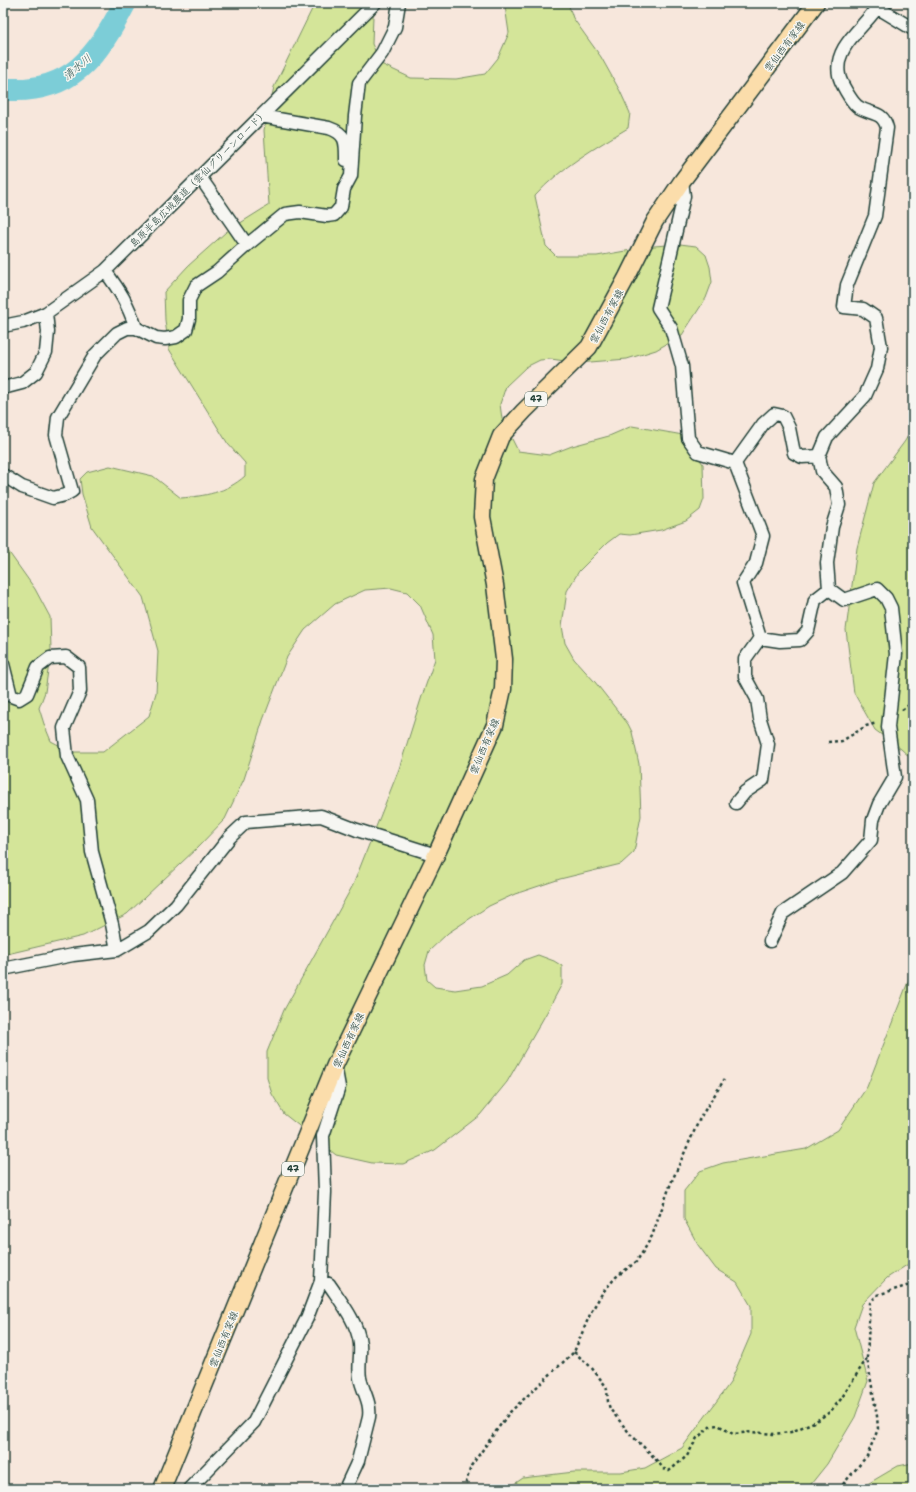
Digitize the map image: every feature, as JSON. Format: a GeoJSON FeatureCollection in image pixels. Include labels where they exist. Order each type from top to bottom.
{"type":"FeatureCollection","features":[{"type":"Feature","properties":{"kind":"main road","name":"雲仙西有家線"},"geometry":{"type":"LineString","coordinates":[[162,1489],[335,1065],[436,855],[495,725],[503,689],[503,652],[495,585],[482,517],[484,479],[501,436],[524,411],[589,347],[655,221],[682,181],[814,4]]}},
{"type":"Feature","properties":{"kind":"street","name":"島原半島広域農道（雲仙グリーンロード）"},"geometry":{"type":"LineString","coordinates":[[3,326],[23,322],[46,313],[105,271],[375,3]]}},
{"type":"Feature","properties":{"kind":"street"},"geometry":{"type":"LineString","coordinates":[[344,190],[351,176],[359,83],[382,53],[395,27],[399,3]]}},
{"type":"Feature","properties":{"kind":"street"},"geometry":{"type":"LineString","coordinates":[[770,941],[783,913],[842,873],[871,840],[873,820],[879,804],[895,777],[888,727],[896,654],[890,608],[886,598],[877,589],[844,600],[829,588],[827,563],[832,527],[839,505],[836,487],[822,471],[819,456],[827,437],[865,396],[877,370],[881,346],[876,318],[863,309],[844,307],[847,285],[875,216],[887,128],[886,122],[881,116],[857,106],[840,82],[838,69],[840,56],[846,44],[878,7],[913,29]]}},
{"type":"Feature","properties":{"kind":"street"},"geometry":{"type":"LineString","coordinates":[[3,475],[22,487],[53,498],[65,495],[72,491],[56,435],[58,417],[95,355],[117,333],[127,328],[136,328],[156,338],[165,339],[176,337],[186,330],[189,319],[189,300],[196,286],[217,272],[285,214],[300,212],[327,216],[334,215],[341,207],[344,190],[346,148],[342,135],[329,128],[261,116]]}},
{"type":"Feature","properties":{"kind":"street"},"geometry":{"type":"LineString","coordinates":[[200,177],[247,245]]}},
{"type":"Feature","properties":{"kind":"street"},"geometry":{"type":"LineString","coordinates":[[682,181],[684,196],[658,308],[671,328],[682,366],[688,438],[698,452],[735,463]]}},
{"type":"Feature","properties":{"kind":"street"},"geometry":{"type":"LineString","coordinates":[[105,271],[130,308],[136,328]]}},
{"type":"Feature","properties":{"kind":"street"},"geometry":{"type":"LineString","coordinates":[[3,388],[22,383],[36,372],[46,352],[48,332],[46,313]]}},
{"type":"Feature","properties":{"kind":"street"},"geometry":{"type":"LineString","coordinates":[[735,463],[762,424],[774,414],[783,416],[789,428],[794,453],[802,457],[819,456]]}},
{"type":"Feature","properties":{"kind":"street"},"geometry":{"type":"LineString","coordinates":[[735,463],[763,536],[756,563],[743,583],[760,638]]}},
{"type":"Feature","properties":{"kind":"street"},"geometry":{"type":"LineString","coordinates":[[760,638],[780,641],[800,640],[808,632],[815,600],[829,588]]}},
{"type":"Feature","properties":{"kind":"street"},"geometry":{"type":"LineString","coordinates":[[736,803],[746,792],[763,780],[768,744],[760,719],[757,699],[745,678],[745,659],[760,638]]}},
{"type":"Feature","properties":{"kind":"street"},"geometry":{"type":"LineString","coordinates":[[3,664],[11,696],[19,699],[27,694],[38,667],[50,658],[66,657],[79,667],[80,690],[64,728],[67,756],[87,800],[92,852],[112,924],[117,950]]}},
{"type":"Feature","properties":{"kind":"street"},"geometry":{"type":"LineString","coordinates":[[3,969],[72,955],[117,950],[149,931],[176,905],[230,837],[246,822],[321,816],[358,830],[436,855]]}},
{"type":"Feature","properties":{"kind":"street"},"geometry":{"type":"LineString","coordinates":[[189,1489],[254,1422],[307,1318],[321,1282],[325,1192],[322,1136],[340,1087],[335,1065]]}},
{"type":"Feature","properties":{"kind":"street"},"geometry":{"type":"LineString","coordinates":[[321,1282],[329,1284],[348,1313],[358,1334],[360,1377],[362,1389],[369,1402],[370,1410],[358,1461],[345,1489]]}},
{"type":"Feature","properties":{"kind":"path"},"geometry":{"type":"LineString","coordinates":[[828,742],[842,741],[866,726],[889,719],[913,702]]}},
{"type":"Feature","properties":{"kind":"path"},"geometry":{"type":"LineString","coordinates":[[464,1489],[471,1466],[509,1413],[574,1352],[591,1312],[603,1292],[616,1277],[636,1262],[652,1236],[672,1183],[700,1118],[724,1080]]}},
{"type":"Feature","properties":{"kind":"path"},"geometry":{"type":"LineString","coordinates":[[839,1489],[867,1456],[878,1429],[867,1358],[870,1303],[876,1296],[913,1284]]}},
{"type":"Feature","properties":{"kind":"path"},"geometry":{"type":"LineString","coordinates":[[574,1352],[591,1367],[605,1386],[610,1409],[631,1435],[664,1469],[669,1471],[687,1456],[697,1438],[711,1426],[718,1425],[733,1434],[752,1432],[781,1434],[791,1432],[816,1421],[830,1412],[867,1358]]}},
{"type":"Feature","properties":{"kind":"green space"},"geometry":{"type":"Polygon","coordinates":[[[315,3],[380,3],[373,16],[372,44],[381,64],[411,78],[456,79],[485,74],[498,58],[509,33],[505,6],[502,3],[568,3],[573,18],[601,57],[620,91],[630,113],[628,128],[567,167],[535,196],[546,246],[556,256],[597,256],[654,246],[680,244],[696,246],[706,255],[710,267],[712,282],[706,298],[682,335],[656,350],[627,359],[578,363],[551,359],[540,360],[526,367],[506,386],[500,404],[502,419],[518,451],[549,455],[572,446],[609,436],[632,426],[683,435],[703,464],[704,499],[700,510],[686,521],[661,530],[630,535],[619,534],[607,543],[579,571],[567,591],[562,626],[565,643],[574,659],[595,682],[628,724],[632,732],[639,764],[641,816],[634,852],[621,864],[560,879],[515,894],[489,906],[448,933],[429,951],[425,965],[427,980],[435,987],[455,990],[482,986],[507,975],[524,960],[538,955],[554,961],[562,966],[562,984],[507,1082],[480,1115],[435,1150],[403,1164],[372,1163],[336,1155],[284,1114],[272,1094],[267,1078],[267,1052],[284,1010],[353,885],[399,769],[435,659],[433,635],[420,605],[407,592],[391,588],[365,590],[335,604],[305,630],[287,657],[263,720],[244,779],[225,819],[197,848],[127,914],[83,936],[3,955],[3,544],[35,589],[50,617],[51,649],[45,692],[39,708],[51,741],[72,752],[103,752],[149,716],[156,693],[158,651],[143,597],[92,527],[82,494],[80,479],[87,472],[110,466],[153,476],[181,498],[214,493],[238,482],[245,476],[245,463],[228,444],[169,349],[165,320],[164,292],[188,266],[226,232],[269,205],[264,130],[274,87],[315,3]]]}},
{"type":"Feature","properties":{"kind":"green space"},"geometry":{"type":"Polygon","coordinates":[[[913,427],[913,760],[875,730],[854,693],[846,630],[857,548],[874,483],[905,441],[913,427]]]}},
{"type":"Feature","properties":{"kind":"green space"},"geometry":{"type":"Polygon","coordinates":[[[913,969],[913,1261],[887,1278],[862,1304],[854,1327],[868,1381],[855,1417],[827,1464],[807,1489],[507,1489],[523,1478],[574,1472],[621,1472],[645,1468],[682,1448],[730,1383],[751,1334],[751,1306],[737,1282],[716,1269],[698,1245],[684,1219],[684,1191],[700,1171],[723,1163],[806,1149],[838,1130],[867,1087],[913,969]]]}},
{"type":"Feature","properties":{"kind":"green space"},"geometry":{"type":"Polygon","coordinates":[[[913,1463],[913,1489],[859,1489],[898,1466],[913,1463]]]}},
{"type":"Feature","properties":{"kind":"waterway","name":"清水川"},"geometry":{"type":"LineString","coordinates":[[3,89],[26,89],[46,86],[64,79],[92,56],[104,40],[125,3]]}}]}
